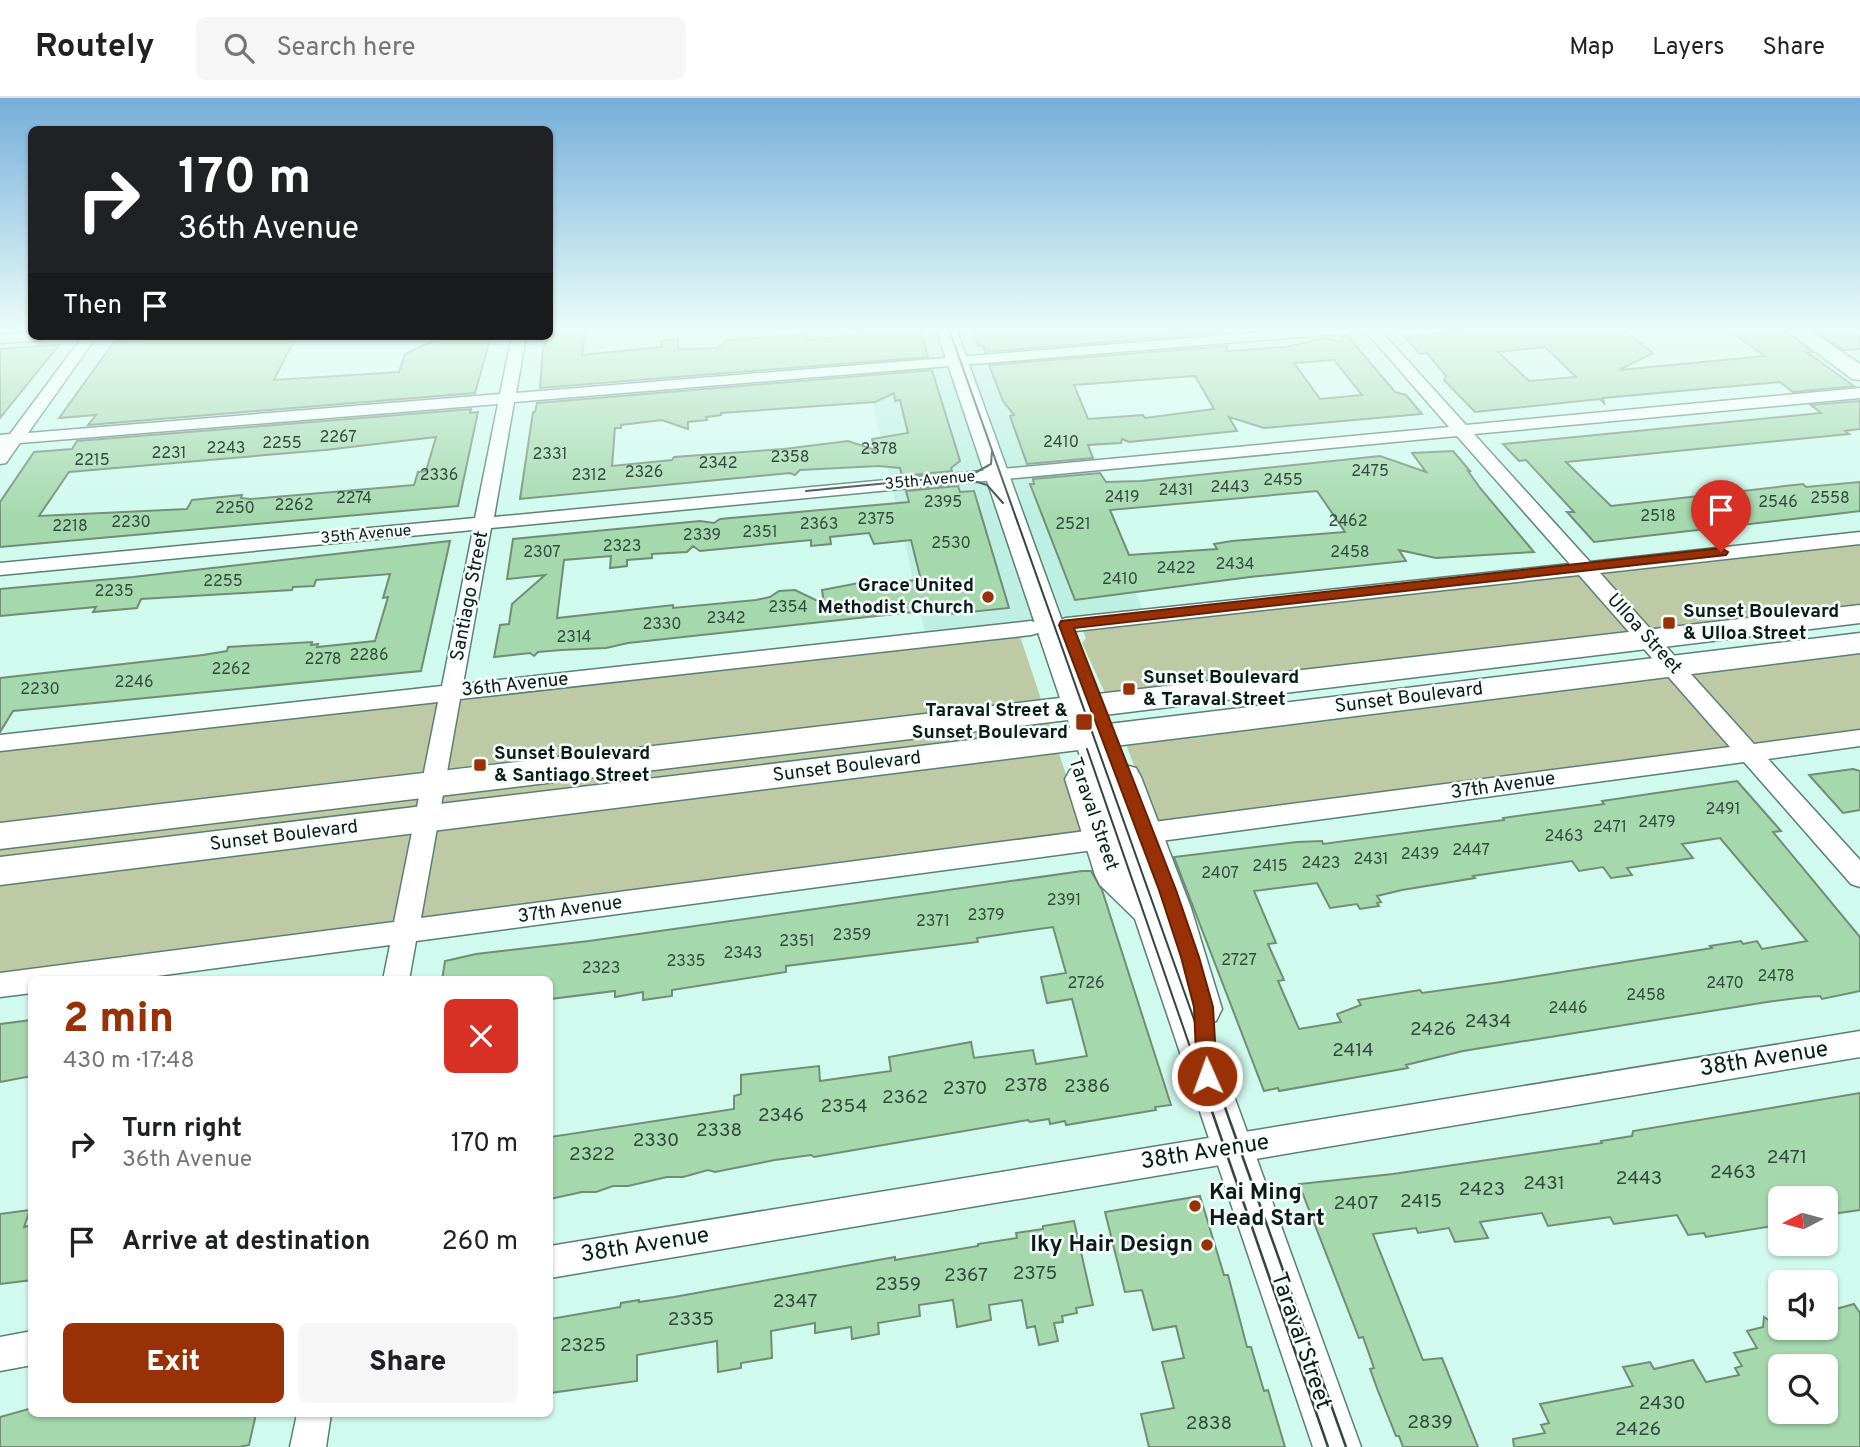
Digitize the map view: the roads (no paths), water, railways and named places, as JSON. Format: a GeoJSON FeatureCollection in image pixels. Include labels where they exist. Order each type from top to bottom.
{"type":"FeatureCollection","features":[{"type":"Feature","properties":{"kind":"main road","name":"Taraval Street"},"geometry":{"type":"LineString","coordinates":[[968,392],[1337,1447]]}},
{"type":"Feature","properties":{"kind":"main road","name":"Taraval Street"},"geometry":{"type":"LineString","coordinates":[[1022,544],[1044,565],[1066,625],[1101,839],[1112,875],[1150,912]]}},
{"type":"Feature","properties":{"kind":"main road","name":"Taraval Street"},"geometry":{"type":"LineString","coordinates":[[1022,544],[1014,574],[1031,628],[1146,833],[1174,908],[1200,995],[1207,1076]]}},
{"type":"Feature","properties":{"kind":"main road","name":"Sunset Boulevard"},"geometry":{"type":"LineString","coordinates":[[0,871],[427,818],[1648,639],[1860,614]]}},
{"type":"Feature","properties":{"kind":"main road","name":"Sunset Boulevard"},"geometry":{"type":"LineString","coordinates":[[0,836],[434,784],[1672,666],[1860,643]]}},
{"type":"Feature","properties":{"kind":"street"},"geometry":{"type":"LineString","coordinates":[[0,459],[7,440],[45,392]]}},
{"type":"Feature","properties":{"kind":"street","name":"Santiago Street"},"geometry":{"type":"LineString","coordinates":[[397,976],[508,392]]}},
{"type":"Feature","properties":{"kind":"street"},"geometry":{"type":"LineString","coordinates":[[7,440],[581,392]]}},
{"type":"Feature","properties":{"kind":"street","name":"Ulloa Street"},"geometry":{"type":"LineString","coordinates":[[1427,392],[1860,877]]}},
{"type":"Feature","properties":{"kind":"street","name":"35th Avenue"},"geometry":{"type":"LineString","coordinates":[[0,569],[1860,393]]}},
{"type":"Feature","properties":{"kind":"street"},"geometry":{"type":"LineString","coordinates":[[1066,625],[1860,538]]}},
{"type":"Feature","properties":{"kind":"street","name":"36th Avenue"},"geometry":{"type":"LineString","coordinates":[[0,743],[1031,628]]}},
{"type":"Feature","properties":{"kind":"street","name":"37th Avenue"},"geometry":{"type":"LineString","coordinates":[[1146,833],[1860,738]]}},
{"type":"Feature","properties":{"kind":"street","name":"37th Avenue"},"geometry":{"type":"LineString","coordinates":[[69,976],[1101,839]]}},
{"type":"Feature","properties":{"kind":"street"},"geometry":{"type":"LineString","coordinates":[[0,985],[28,982]]}},
{"type":"Feature","properties":{"kind":"street","name":"38th Avenue"},"geometry":{"type":"LineString","coordinates":[[553,1261],[1860,1044]]}},
{"type":"Feature","properties":{"kind":"street"},"geometry":{"type":"LineString","coordinates":[[0,1354],[28,1349]]}},
{"type":"Feature","properties":{"kind":"street"},"geometry":{"type":"LineString","coordinates":[[308,1447],[313,1417]]}},
{"type":"Feature","properties":{"kind":"tram line"},"geometry":{"type":"LineString","coordinates":[[971,392],[1212,1070]]}},
{"type":"Feature","properties":{"kind":"tram line"},"geometry":{"type":"LineString","coordinates":[[806,491],[971,475],[991,464],[992,451]]}},
{"type":"Feature","properties":{"kind":"tram line"},"geometry":{"type":"LineString","coordinates":[[964,478],[987,485],[1003,503]]}},
{"type":"Feature","properties":{"kind":"tram line"},"geometry":{"type":"LineString","coordinates":[[1087,749],[1198,1070]]}},
{"type":"Feature","properties":{"kind":"tram line"},"geometry":{"type":"LineString","coordinates":[[1197,1068],[1328,1447]]}},
{"type":"Feature","properties":{"kind":"tram line"},"geometry":{"type":"LineString","coordinates":[[1211,1068],[1346,1447]]}},
{"type":"Feature","properties":{"kind":"place","name":"Grace United Methodist Church"},"geometry":{"type":"Point","coordinates":[988,597]}},
{"type":"Feature","properties":{"kind":"place","name":"Sunset Boulevard & Ulloa Street"},"geometry":{"type":"Point","coordinates":[1669,623]}},
{"type":"Feature","properties":{"kind":"place","name":"Sunset Boulevard & Taraval Street"},"geometry":{"type":"Point","coordinates":[1129,689]}},
{"type":"Feature","properties":{"kind":"place","name":"Taraval Street & Sunset Boulevard"},"geometry":{"type":"Point","coordinates":[1084,722]}},
{"type":"Feature","properties":{"kind":"place","name":"Sunset Boulevard & Santiago Street"},"geometry":{"type":"Point","coordinates":[480,765]}},
{"type":"Feature","properties":{"kind":"place","name":"Kai Ming Head Start"},"geometry":{"type":"Point","coordinates":[1195,1206]}},
{"type":"Feature","properties":{"kind":"place","name":"Iky Hair Design"},"geometry":{"type":"Point","coordinates":[1207,1245]}}]}
